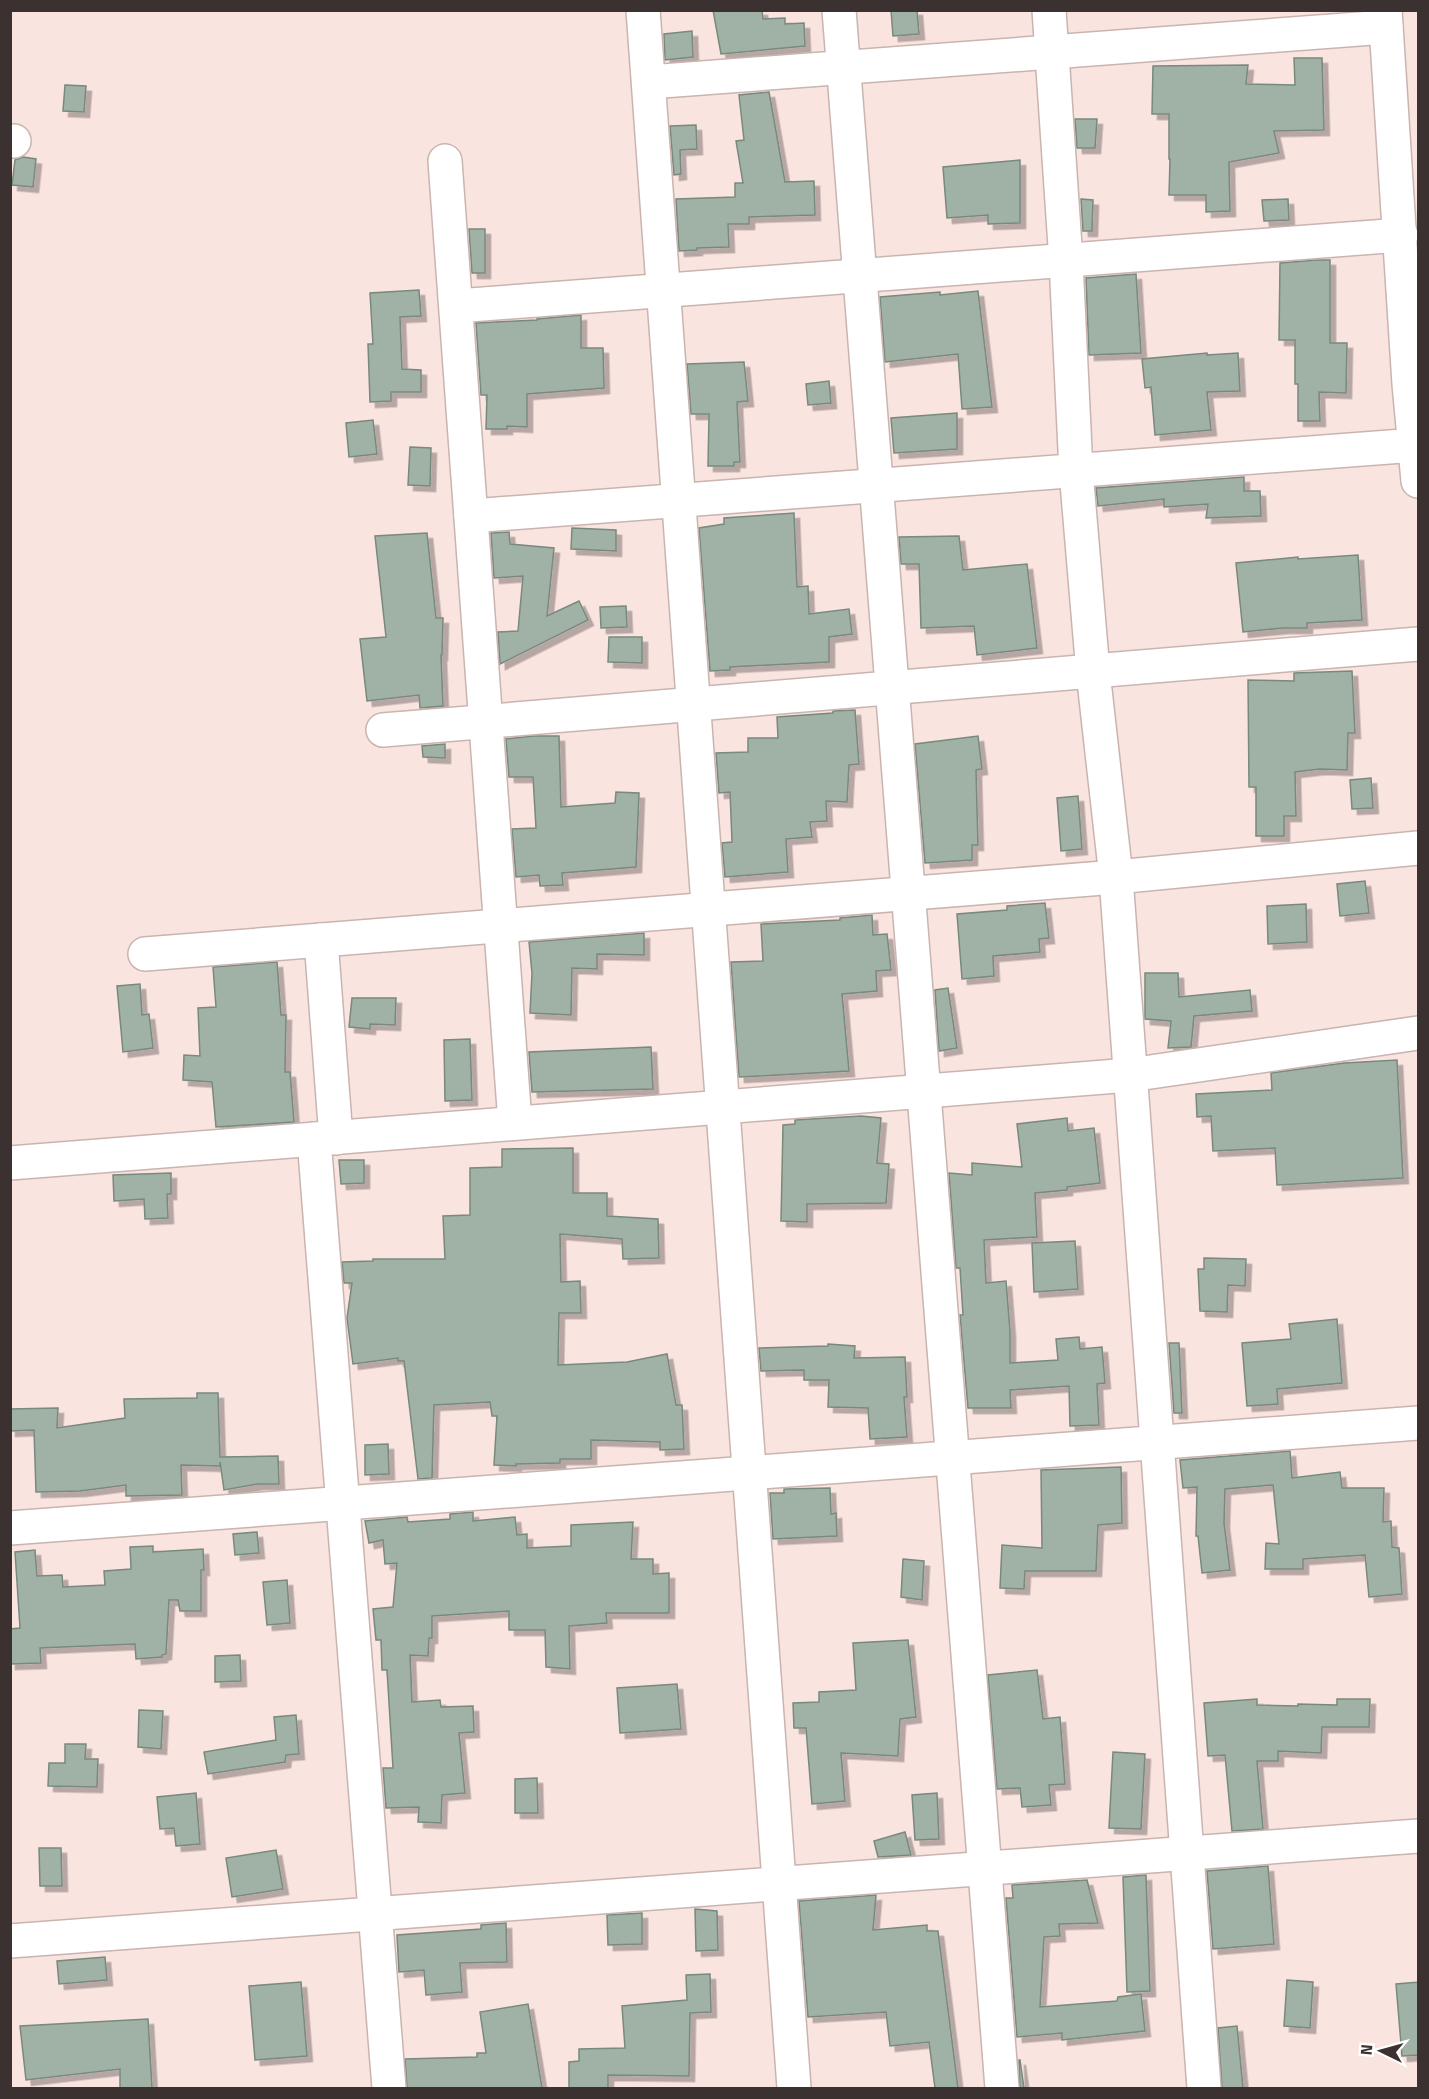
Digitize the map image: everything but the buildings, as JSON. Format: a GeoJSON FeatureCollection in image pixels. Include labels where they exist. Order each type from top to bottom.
{"type":"FeatureCollection","features":[{"type":"Feature","properties":{"kind":"street"},"geometry":{"type":"LineString","coordinates":[[644,10],[794,2088]]}},
{"type":"Feature","properties":{"kind":"street"},"geometry":{"type":"LineString","coordinates":[[839,10],[1002,2088]]}},
{"type":"Feature","properties":{"kind":"street"},"geometry":{"type":"LineString","coordinates":[[1049,10],[1066,261],[1076,471],[1093,672],[1116,877],[1204,2088]]}},
{"type":"Feature","properties":{"kind":"street"},"geometry":{"type":"LineString","coordinates":[[649,82],[1051,52],[1386,19],[1414,383],[1419,481]]}},
{"type":"Feature","properties":{"kind":"street"},"geometry":{"type":"LineString","coordinates":[[445,161],[515,1123]]}},
{"type":"Feature","properties":{"kind":"street"},"geometry":{"type":"LineString","coordinates":[[456,306],[1401,235]]}},
{"type":"Feature","properties":{"kind":"street"},"geometry":{"type":"LineString","coordinates":[[471,516],[1416,445]]}},
{"type":"Feature","properties":{"kind":"street"},"geometry":{"type":"LineString","coordinates":[[382,730],[1419,644]]}},
{"type":"Feature","properties":{"kind":"street"},"geometry":{"type":"LineString","coordinates":[[145,954],[1116,877],[1419,849]]}},
{"type":"Feature","properties":{"kind":"street"},"geometry":{"type":"LineString","coordinates":[[321,940],[325,1138],[343,1504],[389,2088]]}},
{"type":"Feature","properties":{"kind":"street"},"geometry":{"type":"LineString","coordinates":[[10,1163],[1130,1075],[1419,1033]]}},
{"type":"Feature","properties":{"kind":"street"},"geometry":{"type":"LineString","coordinates":[[10,1528],[1419,1424]]}},
{"type":"Feature","properties":{"kind":"street"},"geometry":{"type":"LineString","coordinates":[[10,1941],[1419,1836]]}}]}
